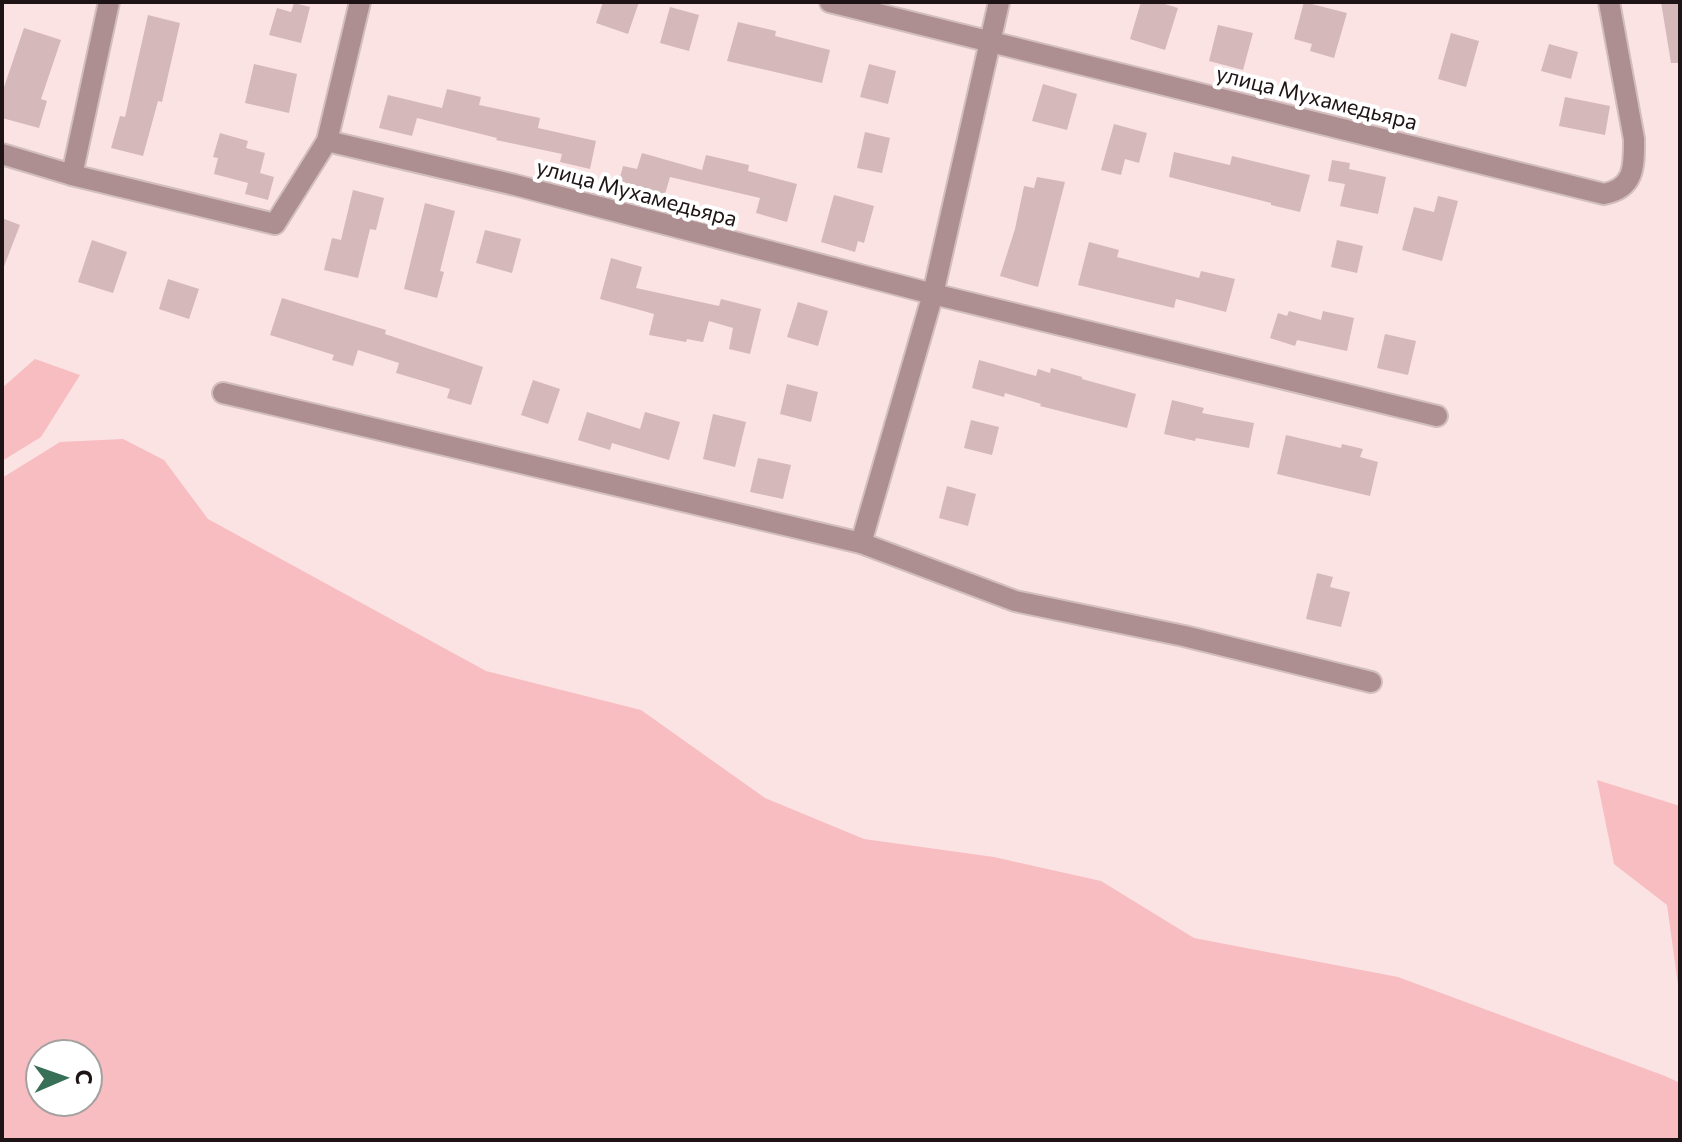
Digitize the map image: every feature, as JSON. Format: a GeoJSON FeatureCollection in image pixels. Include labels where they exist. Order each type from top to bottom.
{"type":"FeatureCollection","features":[{"type":"Feature","properties":{"kind":"street"},"geometry":{"type":"LineString","coordinates":[[72,175],[109,2]]}},
{"type":"Feature","properties":{"kind":"street"},"geometry":{"type":"LineString","coordinates":[[2,154],[72,175],[275,224],[327,141],[360,2]]}},
{"type":"Feature","properties":{"kind":"street","name":"улица Мухамедьяра"},"geometry":{"type":"LineString","coordinates":[[830,2],[1604,194],[1617,191],[1629,180],[1634,162],[1634,139],[1609,2]]}},
{"type":"Feature","properties":{"kind":"street"},"geometry":{"type":"LineString","coordinates":[[861,543],[933,294],[999,2]]}},
{"type":"Feature","properties":{"kind":"street","name":"улица Мухамедьяра"},"geometry":{"type":"LineString","coordinates":[[327,141],[515,185],[933,294],[1437,416]]}},
{"type":"Feature","properties":{"kind":"street"},"geometry":{"type":"LineString","coordinates":[[223,393],[861,543],[1015,601],[1184,636],[1371,682]]}},
{"type":"Feature","properties":{"kind":"shaded area"},"geometry":{"type":"Polygon","coordinates":[[[35,359],[80,375],[41,437],[2,461],[2,388],[35,359]]]}},
{"type":"Feature","properties":{"kind":"shaded area"},"geometry":{"type":"Polygon","coordinates":[[[123,439],[164,460],[208,519],[486,671],[641,710],[765,798],[864,839],[994,857],[1101,881],[1194,938],[1398,977],[1665,1076],[1680,1083],[1680,1140],[2,1140],[2,478],[60,442],[123,439]]]}},
{"type":"Feature","properties":{"kind":"shaded area"},"geometry":{"type":"Polygon","coordinates":[[[1597,780],[1680,806],[1680,999],[1667,905],[1614,864],[1597,780]]]}},
{"type":"Feature","properties":{"kind":"building"},"geometry":{"type":"Polygon","coordinates":[[[603,2],[639,2],[628,34],[596,23],[603,2]]]}},
{"type":"Feature","properties":{"kind":"building"},"geometry":{"type":"Polygon","coordinates":[[[1141,2],[1158,2],[1178,8],[1165,50],[1130,39],[1141,2]]]}},
{"type":"Feature","properties":{"kind":"building"},"geometry":{"type":"Polygon","coordinates":[[[1304,2],[1347,13],[1334,58],[1310,51],[1312,44],[1294,39],[1304,2]]]}},
{"type":"Feature","properties":{"kind":"building"},"geometry":{"type":"Polygon","coordinates":[[[1661,2],[1680,2],[1680,63],[1671,63],[1661,2]]]}},
{"type":"Feature","properties":{"kind":"building"},"geometry":{"type":"Polygon","coordinates":[[[294,3],[310,7],[301,43],[269,35],[277,8],[291,12],[294,3]]]}},
{"type":"Feature","properties":{"kind":"building"},"geometry":{"type":"Polygon","coordinates":[[[670,7],[699,15],[689,51],[660,43],[670,7]]]}},
{"type":"Feature","properties":{"kind":"building"},"geometry":{"type":"Polygon","coordinates":[[[148,15],[180,23],[162,102],[158,101],[143,156],[111,148],[120,116],[125,117],[148,15]]]}},
{"type":"Feature","properties":{"kind":"building"},"geometry":{"type":"Polygon","coordinates":[[[738,22],[776,31],[775,36],[830,50],[822,83],[727,61],[738,22]]]}},
{"type":"Feature","properties":{"kind":"building"},"geometry":{"type":"Polygon","coordinates":[[[1218,25],[1253,33],[1243,70],[1209,61],[1218,25]]]}},
{"type":"Feature","properties":{"kind":"building"},"geometry":{"type":"Polygon","coordinates":[[[24,28],[61,40],[41,99],[47,101],[39,128],[2,118],[2,93],[24,28]]]}},
{"type":"Feature","properties":{"kind":"building"},"geometry":{"type":"Polygon","coordinates":[[[1451,33],[1479,41],[1466,87],[1438,79],[1451,33]]]}},
{"type":"Feature","properties":{"kind":"building"},"geometry":{"type":"Polygon","coordinates":[[[1549,44],[1578,52],[1571,79],[1541,71],[1549,44]]]}},
{"type":"Feature","properties":{"kind":"building"},"geometry":{"type":"Polygon","coordinates":[[[254,64],[297,74],[289,113],[245,103],[254,64]]]}},
{"type":"Feature","properties":{"kind":"building"},"geometry":{"type":"Polygon","coordinates":[[[869,64],[896,71],[888,104],[860,97],[869,64]]]}},
{"type":"Feature","properties":{"kind":"building"},"geometry":{"type":"Polygon","coordinates":[[[1043,84],[1077,94],[1067,130],[1032,121],[1043,84]]]}},
{"type":"Feature","properties":{"kind":"building"},"geometry":{"type":"Polygon","coordinates":[[[447,89],[481,97],[479,105],[540,118],[538,128],[596,141],[590,169],[560,162],[562,154],[417,118],[412,136],[379,128],[388,95],[442,108],[447,89]]]}},
{"type":"Feature","properties":{"kind":"building"},"geometry":{"type":"Polygon","coordinates":[[[1565,97],[1610,106],[1605,135],[1559,126],[1565,97]]]}},
{"type":"Feature","properties":{"kind":"building"},"geometry":{"type":"Polygon","coordinates":[[[1114,124],[1147,133],[1139,163],[1125,159],[1121,175],[1101,170],[1114,124]]]}},
{"type":"Feature","properties":{"kind":"building"},"geometry":{"type":"Polygon","coordinates":[[[865,132],[890,138],[882,173],[857,168],[865,132]]]}},
{"type":"Feature","properties":{"kind":"building"},"geometry":{"type":"Polygon","coordinates":[[[220,133],[248,141],[246,148],[265,153],[260,173],[274,177],[268,200],[245,194],[248,183],[214,174],[218,158],[213,157],[220,133]]]}},
{"type":"Feature","properties":{"kind":"building"},"geometry":{"type":"Polygon","coordinates":[[[1174,152],[1230,165],[1232,156],[1310,175],[1300,212],[1169,177],[1174,152]]]}},
{"type":"Feature","properties":{"kind":"building"},"geometry":{"type":"Polygon","coordinates":[[[642,153],[702,170],[706,155],[749,165],[748,171],[797,184],[787,222],[756,213],[760,198],[670,177],[665,194],[619,181],[623,166],[637,169],[642,153]]]}},
{"type":"Feature","properties":{"kind":"building"},"geometry":{"type":"Polygon","coordinates":[[[1332,160],[1350,163],[1349,169],[1386,177],[1378,214],[1340,206],[1345,184],[1328,181],[1332,160]]]}},
{"type":"Feature","properties":{"kind":"building"},"geometry":{"type":"Polygon","coordinates":[[[1037,177],[1065,182],[1038,287],[1000,276],[1024,186],[1034,188],[1037,177]]]}},
{"type":"Feature","properties":{"kind":"building"},"geometry":{"type":"Polygon","coordinates":[[[353,190],[384,198],[376,230],[370,229],[358,278],[324,270],[332,238],[341,240],[353,190]]]}},
{"type":"Feature","properties":{"kind":"building"},"geometry":{"type":"Polygon","coordinates":[[[834,195],[874,206],[864,243],[858,241],[855,252],[821,242],[834,195]]]}},
{"type":"Feature","properties":{"kind":"building"},"geometry":{"type":"Polygon","coordinates":[[[1438,196],[1458,201],[1442,261],[1402,250],[1414,207],[1434,212],[1438,196]]]}},
{"type":"Feature","properties":{"kind":"building"},"geometry":{"type":"Polygon","coordinates":[[[425,203],[455,211],[440,271],[444,272],[437,298],[404,289],[425,203]]]}},
{"type":"Feature","properties":{"kind":"building"},"geometry":{"type":"Polygon","coordinates":[[[2,218],[20,225],[3,269],[2,269],[2,218]]]}},
{"type":"Feature","properties":{"kind":"building"},"geometry":{"type":"Polygon","coordinates":[[[485,230],[521,239],[512,273],[476,263],[485,230]]]}},
{"type":"Feature","properties":{"kind":"building"},"geometry":{"type":"Polygon","coordinates":[[[92,240],[127,252],[113,293],[78,282],[92,240]]]}},
{"type":"Feature","properties":{"kind":"building"},"geometry":{"type":"Polygon","coordinates":[[[1337,240],[1363,246],[1357,273],[1331,267],[1337,240]]]}},
{"type":"Feature","properties":{"kind":"building"},"geometry":{"type":"Polygon","coordinates":[[[1089,242],[1119,250],[1117,257],[1199,278],[1201,271],[1235,279],[1226,312],[1176,299],[1174,308],[1078,285],[1089,242]]]}},
{"type":"Feature","properties":{"kind":"building"},"geometry":{"type":"Polygon","coordinates":[[[611,258],[642,267],[636,288],[719,306],[721,299],[761,309],[750,354],[729,349],[733,328],[709,321],[703,342],[649,335],[654,314],[600,299],[611,258]]]}},
{"type":"Feature","properties":{"kind":"building"},"geometry":{"type":"Polygon","coordinates":[[[168,279],[199,289],[189,319],[159,309],[168,279]]]}},
{"type":"Feature","properties":{"kind":"building"},"geometry":{"type":"Polygon","coordinates":[[[282,298],[386,330],[385,334],[483,367],[471,405],[447,398],[450,389],[396,373],[399,363],[358,350],[353,366],[332,360],[334,355],[270,335],[282,298]]]}},
{"type":"Feature","properties":{"kind":"building"},"geometry":{"type":"Polygon","coordinates":[[[798,302],[828,311],[818,346],[787,337],[798,302]]]}},
{"type":"Feature","properties":{"kind":"building"},"geometry":{"type":"Polygon","coordinates":[[[1289,311],[1321,320],[1323,311],[1354,318],[1347,351],[1297,340],[1295,346],[1270,338],[1278,313],[1287,316],[1289,311]]]}},
{"type":"Feature","properties":{"kind":"building"},"geometry":{"type":"Polygon","coordinates":[[[1385,334],[1416,341],[1408,375],[1377,368],[1385,334]]]}},
{"type":"Feature","properties":{"kind":"building"},"geometry":{"type":"Polygon","coordinates":[[[979,360],[1036,376],[1038,369],[1050,373],[1051,368],[1136,394],[1127,428],[1040,406],[1005,393],[1004,397],[972,388],[979,360]]]}},
{"type":"Feature","properties":{"kind":"building"},"geometry":{"type":"Polygon","coordinates":[[[533,380],[560,389],[548,424],[521,415],[533,380]]]}},
{"type":"Feature","properties":{"kind":"building"},"geometry":{"type":"Polygon","coordinates":[[[787,384],[818,392],[811,422],[780,414],[787,384]]]}},
{"type":"Feature","properties":{"kind":"building"},"geometry":{"type":"Polygon","coordinates":[[[1172,400],[1204,408],[1202,413],[1254,423],[1249,448],[1164,434],[1172,400]]]}},
{"type":"Feature","properties":{"kind":"building"},"geometry":{"type":"Polygon","coordinates":[[[587,412],[640,429],[645,412],[680,422],[669,460],[612,443],[610,450],[578,440],[587,412]]]}},
{"type":"Feature","properties":{"kind":"building"},"geometry":{"type":"Polygon","coordinates":[[[713,414],[746,422],[735,467],[703,459],[713,414]]]}},
{"type":"Feature","properties":{"kind":"building"},"geometry":{"type":"Polygon","coordinates":[[[971,420],[999,427],[992,455],[964,448],[971,420]]]}},
{"type":"Feature","properties":{"kind":"building"},"geometry":{"type":"Polygon","coordinates":[[[1286,435],[1341,448],[1342,444],[1363,449],[1360,457],[1378,462],[1370,496],[1277,474],[1286,435]]]}},
{"type":"Feature","properties":{"kind":"building"},"geometry":{"type":"Polygon","coordinates":[[[758,458],[791,465],[783,499],[750,492],[758,458]]]}},
{"type":"Feature","properties":{"kind":"building"},"geometry":{"type":"Polygon","coordinates":[[[947,486],[976,494],[968,526],[939,518],[947,486]]]}},
{"type":"Feature","properties":{"kind":"building"},"geometry":{"type":"Polygon","coordinates":[[[1317,573],[1333,577],[1330,587],[1350,592],[1341,627],[1306,619],[1317,573]]]}}]}
